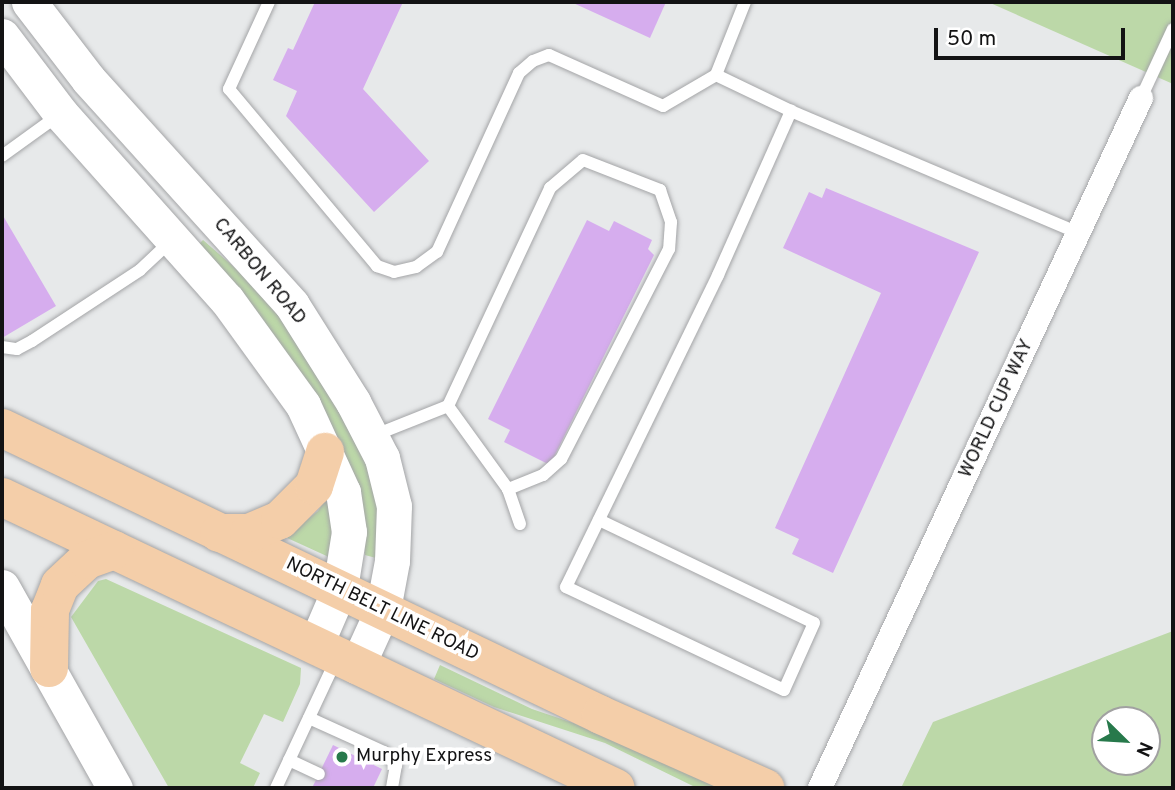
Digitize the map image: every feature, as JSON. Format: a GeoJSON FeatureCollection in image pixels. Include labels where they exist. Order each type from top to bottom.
{"type":"FeatureCollection","features":[{"type":"Feature","properties":{"kind":"main road","name":"NORTH BELT LINE ROAD"},"geometry":{"type":"LineString","coordinates":[[2,428],[601,715],[765,788]]}},
{"type":"Feature","properties":{"kind":"main road"},"geometry":{"type":"LineString","coordinates":[[219,533],[249,533],[280,520],[314,486],[324,452]]}},
{"type":"Feature","properties":{"kind":"main road"},"geometry":{"type":"LineString","coordinates":[[2,497],[616,788]]}},
{"type":"Feature","properties":{"kind":"main road"},"geometry":{"type":"LineString","coordinates":[[49,668],[50,610],[60,585],[86,560],[114,550]]}},
{"type":"Feature","properties":{"kind":"street","name":"CARBON ROAD"},"geometry":{"type":"LineString","coordinates":[[29,2],[93,85],[292,305],[371,437],[394,506],[393,561],[383,609],[336,656]]}},
{"type":"Feature","properties":{"kind":"street"},"geometry":{"type":"LineString","coordinates":[[2,36],[61,114],[174,238],[264,346],[303,405],[347,512],[347,563],[340,589],[336,656]]}},
{"type":"Feature","properties":{"kind":"street"},"geometry":{"type":"LineString","coordinates":[[61,114],[93,85]]}},
{"type":"Feature","properties":{"kind":"street","name":"WORLD CUP WAY"},"geometry":{"type":"LineString","coordinates":[[820,788],[1141,98]]}},
{"type":"Feature","properties":{"kind":"street"},"geometry":{"type":"LineString","coordinates":[[3,591],[49,668],[114,788]]}},
{"type":"Feature","properties":{"kind":"lane"},"geometry":{"type":"LineString","coordinates":[[269,2],[229,89],[377,265],[394,272],[416,267],[437,253],[519,73],[533,61],[549,55],[663,106],[716,75],[745,2]]}},
{"type":"Feature","properties":{"kind":"lane","name":"WORLD CUP WAY"},"geometry":{"type":"LineString","coordinates":[[1141,98],[1173,29]]}},
{"type":"Feature","properties":{"kind":"lane"},"geometry":{"type":"LineString","coordinates":[[716,75],[791,111],[1079,233]]}},
{"type":"Feature","properties":{"kind":"lane"},"geometry":{"type":"LineString","coordinates":[[599,520],[814,623],[785,690],[566,587],[718,275],[791,111]]}},
{"type":"Feature","properties":{"kind":"lane"},"geometry":{"type":"LineString","coordinates":[[2,156],[61,114]]}},
{"type":"Feature","properties":{"kind":"lane"},"geometry":{"type":"LineString","coordinates":[[371,437],[448,406],[550,188],[583,160],[660,190],[671,222],[669,249],[561,459],[543,475],[508,489]]}},
{"type":"Feature","properties":{"kind":"lane"},"geometry":{"type":"LineString","coordinates":[[2,346],[17,349],[32,341],[140,270],[174,238]]}},
{"type":"Feature","properties":{"kind":"lane"},"geometry":{"type":"LineString","coordinates":[[448,406],[508,489],[520,524]]}},
{"type":"Feature","properties":{"kind":"lane"},"geometry":{"type":"LineString","coordinates":[[277,788],[336,656]]}},
{"type":"Feature","properties":{"kind":"lane"},"geometry":{"type":"LineString","coordinates":[[309,718],[384,752],[396,765],[391,788]]}},
{"type":"Feature","properties":{"kind":"lane"},"geometry":{"type":"LineString","coordinates":[[289,760],[319,774]]}},
{"type":"Feature","properties":{"kind":"green space"},"geometry":{"type":"Polygon","coordinates":[[[988,2],[1173,2],[1173,84],[988,2]]]}},
{"type":"Feature","properties":{"kind":"green space"},"geometry":{"type":"Polygon","coordinates":[[[203,240],[242,274],[302,343],[369,463],[382,507],[376,558],[365,555],[359,489],[321,408],[257,312],[198,245],[203,240]]]}},
{"type":"Feature","properties":{"kind":"green space"},"geometry":{"type":"Polygon","coordinates":[[[330,493],[336,515],[331,558],[285,537],[318,511],[330,493]]]}},
{"type":"Feature","properties":{"kind":"green space"},"geometry":{"type":"Polygon","coordinates":[[[106,579],[301,668],[300,684],[283,722],[264,714],[240,763],[260,773],[253,788],[169,788],[71,617],[98,581],[106,579]]]}},
{"type":"Feature","properties":{"kind":"green space"},"geometry":{"type":"Polygon","coordinates":[[[1173,631],[1173,788],[901,788],[933,722],[1173,631]]]}},
{"type":"Feature","properties":{"kind":"green space"},"geometry":{"type":"Polygon","coordinates":[[[440,665],[532,709],[626,741],[732,788],[697,788],[605,743],[494,707],[434,679],[440,665]]]}},
{"type":"Feature","properties":{"kind":"building"},"geometry":{"type":"Polygon","coordinates":[[[315,2],[403,2],[363,89],[429,161],[374,212],[286,116],[297,91],[273,80],[288,48],[293,50],[315,2]]]}},
{"type":"Feature","properties":{"kind":"building"},"geometry":{"type":"Polygon","coordinates":[[[571,2],[666,2],[650,38],[571,2]]]}},
{"type":"Feature","properties":{"kind":"building"},"geometry":{"type":"Polygon","coordinates":[[[826,188],[979,252],[833,573],[792,554],[799,539],[775,528],[881,293],[783,248],[809,192],[822,198],[826,188]]]}},
{"type":"Feature","properties":{"kind":"building"},"geometry":{"type":"Polygon","coordinates":[[[2,214],[56,306],[2,338],[2,214]]]}},
{"type":"Feature","properties":{"kind":"building"},"geometry":{"type":"Polygon","coordinates":[[[587,220],[609,231],[614,221],[652,240],[648,249],[654,255],[550,465],[504,442],[510,430],[488,419],[587,220]]]}},
{"type":"Feature","properties":{"kind":"building","name":"Murphy Express"},"geometry":{"type":"Polygon","coordinates":[[[333,745],[382,769],[373,788],[312,788],[333,745]]]}},
{"type":"Feature","properties":{"kind":"place","name":"Murphy Express"},"geometry":{"type":"Point","coordinates":[342,757]}}]}
